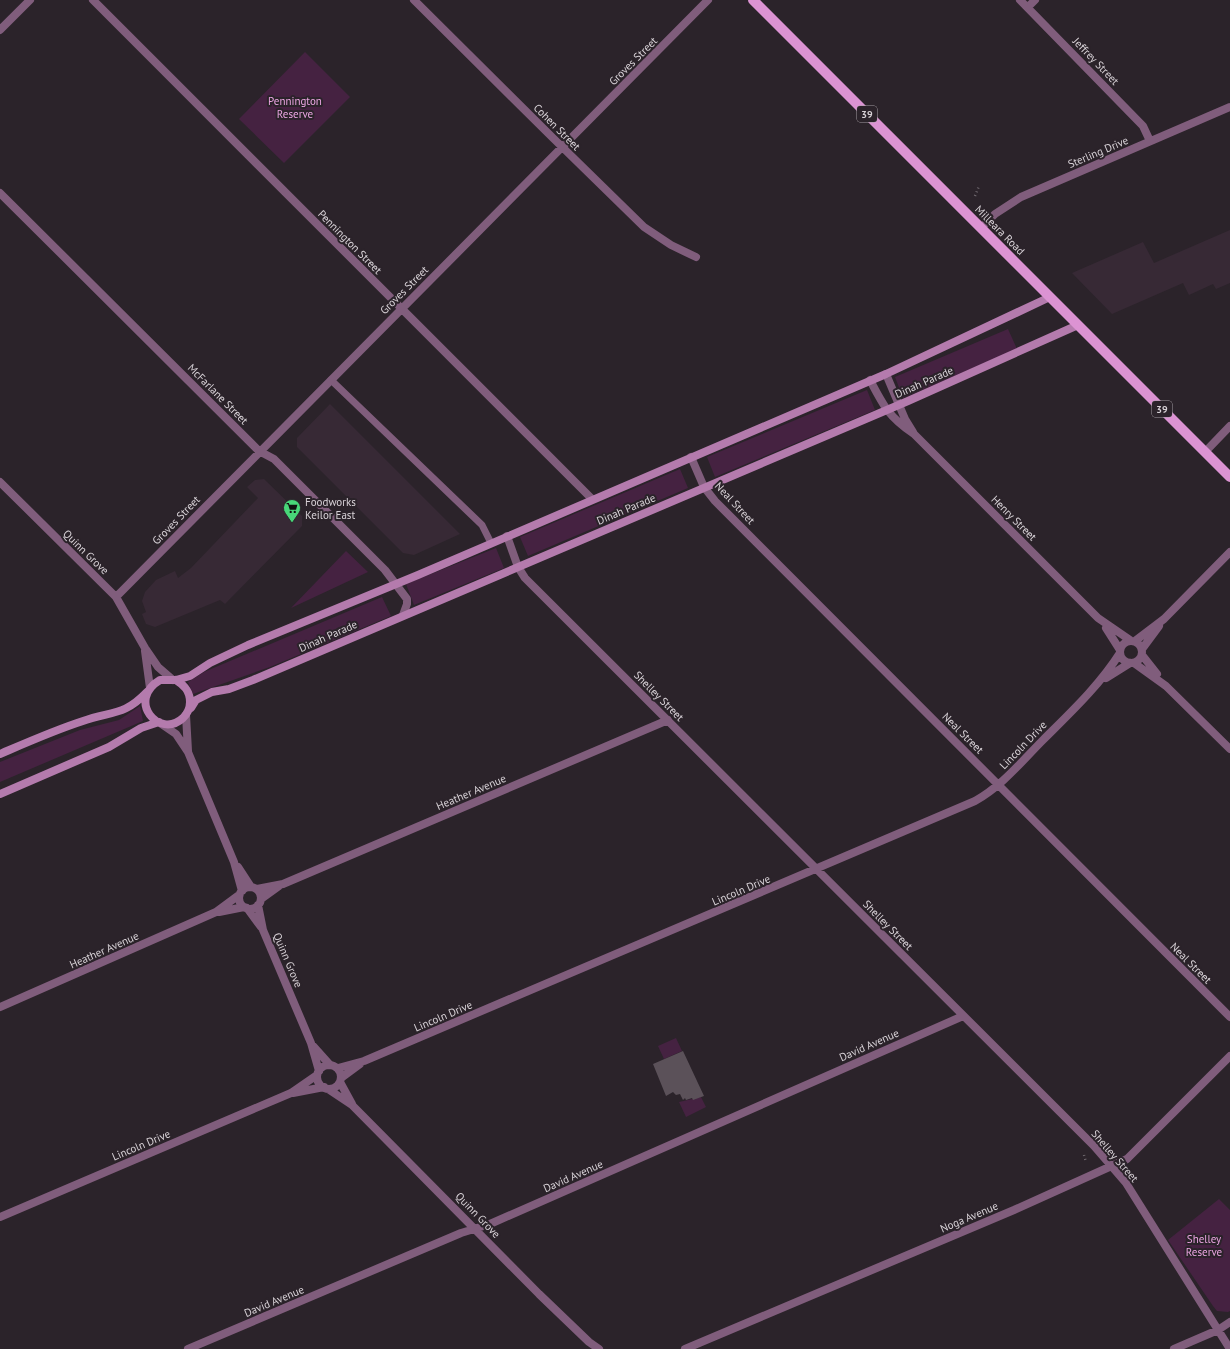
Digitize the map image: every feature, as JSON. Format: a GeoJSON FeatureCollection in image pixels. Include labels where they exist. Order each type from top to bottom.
{"type":"FeatureCollection","features":[{"type":"Feature","properties":{"kind":"main road","name":"Milleara Road"},"geometry":{"type":"LineString","coordinates":[[753,0],[1230,477]]}},
{"type":"Feature","properties":{"kind":"street"},"geometry":{"type":"LineString","coordinates":[[0,30],[30,0]]}},
{"type":"Feature","properties":{"kind":"street","name":"Pennington Street"},"geometry":{"type":"LineString","coordinates":[[93,0],[592,499]]}},
{"type":"Feature","properties":{"kind":"street","name":"Cohen Street"},"geometry":{"type":"LineString","coordinates":[[414,0],[562,148],[644,226],[671,244],[696,257]]}},
{"type":"Feature","properties":{"kind":"street","name":"Groves Street"},"geometry":{"type":"LineString","coordinates":[[116,596],[708,0]]}},
{"type":"Feature","properties":{"kind":"street","name":"Jeffrey Street"},"geometry":{"type":"LineString","coordinates":[[1020,0],[1143,126],[1150,141]]}},
{"type":"Feature","properties":{"kind":"street"},"geometry":{"type":"LineString","coordinates":[[1028,8],[1036,0]]}},
{"type":"Feature","properties":{"kind":"street","name":"Sterling Drive"},"geometry":{"type":"LineString","coordinates":[[981,228],[995,214],[1021,197],[1230,108]]}},
{"type":"Feature","properties":{"kind":"street","name":"McFarlane Street"},"geometry":{"type":"LineString","coordinates":[[0,193],[259,451],[274,460],[321,506],[397,584],[407,599],[407,604],[402,615]]}},
{"type":"Feature","properties":{"kind":"street","name":"Dinah Parade"},"geometry":{"type":"LineString","coordinates":[[174,680],[190,676],[210,663],[248,645],[397,584],[691,456],[886,374],[1050,297]]}},
{"type":"Feature","properties":{"kind":"street","name":"Dinah Parade"},"geometry":{"type":"LineString","coordinates":[[186,714],[196,700],[212,692],[229,689],[253,680],[402,615],[886,410],[1078,325]]}},
{"type":"Feature","properties":{"kind":"street","name":"Henry Street"},"geometry":{"type":"LineString","coordinates":[[886,374],[914,434]]}},
{"type":"Feature","properties":{"kind":"street","name":"Henry Street"},"geometry":{"type":"LineString","coordinates":[[870,380],[886,410],[897,423],[914,434],[1098,618],[1112,636],[1120,652]]}},
{"type":"Feature","properties":{"kind":"street"},"geometry":{"type":"LineString","coordinates":[[1205,452],[1230,426]]}},
{"type":"Feature","properties":{"kind":"street","name":"Neal Street"},"geometry":{"type":"LineString","coordinates":[[691,456],[704,487],[720,506],[1230,1017]]}},
{"type":"Feature","properties":{"kind":"street","name":"Quinn Grove"},"geometry":{"type":"LineString","coordinates":[[0,482],[116,596],[145,648],[158,667],[174,680]]}},
{"type":"Feature","properties":{"kind":"street","name":"Shelley Street"},"geometry":{"type":"LineString","coordinates":[[507,536],[518,567],[525,578],[1091,1143],[1126,1183],[1230,1349]]}},
{"type":"Feature","properties":{"kind":"street"},"geometry":{"type":"LineString","coordinates":[[1132,663],[1142,652],[1164,619],[1230,552]]}},
{"type":"Feature","properties":{"kind":"street","name":"Henry Street"},"geometry":{"type":"LineString","coordinates":[[1098,618],[1132,640]]}},
{"type":"Feature","properties":{"kind":"street"},"geometry":{"type":"LineString","coordinates":[[1164,619],[1132,640],[1123,643],[1120,652],[1123,660],[1132,663],[1166,686]]}},
{"type":"Feature","properties":{"kind":"street"},"geometry":{"type":"LineString","coordinates":[[1132,640],[1166,686],[1230,749]]}},
{"type":"Feature","properties":{"kind":"street","name":"Quinn Grove"},"geometry":{"type":"LineString","coordinates":[[145,648],[149,689]]}},
{"type":"Feature","properties":{"kind":"street","name":"Lincoln Drive"},"geometry":{"type":"LineString","coordinates":[[1094,689],[1120,652]]}},
{"type":"Feature","properties":{"kind":"street","name":"Lincoln Drive"},"geometry":{"type":"LineString","coordinates":[[334,1067],[364,1061],[975,801],[999,785],[1094,689],[1114,672],[1132,663]]}},
{"type":"Feature","properties":{"kind":"street"},"geometry":{"type":"LineString","coordinates":[[0,754],[84,720],[123,711],[136,702],[160,680],[174,680],[182,684],[190,698],[190,706],[186,714],[174,723],[159,723],[141,728],[109,747],[0,794]]}},
{"type":"Feature","properties":{"kind":"street"},"geometry":{"type":"LineString","coordinates":[[149,689],[145,706],[148,713],[159,723],[176,734],[188,752],[234,862],[240,893],[240,902],[246,908],[253,908],[259,902],[254,888],[234,862]]}},
{"type":"Feature","properties":{"kind":"street"},"geometry":{"type":"LineString","coordinates":[[186,714],[188,752]]}},
{"type":"Feature","properties":{"kind":"street","name":"Heather Avenue"},"geometry":{"type":"LineString","coordinates":[[259,902],[283,884],[668,720]]}},
{"type":"Feature","properties":{"kind":"street","name":"Heather Avenue"},"geometry":{"type":"LineString","coordinates":[[254,888],[283,884]]}},
{"type":"Feature","properties":{"kind":"street"},"geometry":{"type":"LineString","coordinates":[[240,893],[254,888]]}},
{"type":"Feature","properties":{"kind":"street","name":"Heather Avenue"},"geometry":{"type":"LineString","coordinates":[[0,1007],[216,912],[240,893]]}},
{"type":"Feature","properties":{"kind":"street","name":"Quinn Grove"},"geometry":{"type":"LineString","coordinates":[[259,902],[263,930]]}},
{"type":"Feature","properties":{"kind":"street","name":"Quinn Grove"},"geometry":{"type":"LineString","coordinates":[[246,908],[263,930],[311,1043],[318,1073]]}},
{"type":"Feature","properties":{"kind":"street","name":"Heather Avenue"},"geometry":{"type":"LineString","coordinates":[[216,912],[246,908]]}},
{"type":"Feature","properties":{"kind":"street","name":"David Avenue"},"geometry":{"type":"LineString","coordinates":[[188,1349],[474,1227],[490,1224],[963,1016]]}},
{"type":"Feature","properties":{"kind":"street","name":"Quinn Grove"},"geometry":{"type":"LineString","coordinates":[[311,1043],[334,1067]]}},
{"type":"Feature","properties":{"kind":"street","name":"Noga Avenue"},"geometry":{"type":"LineString","coordinates":[[685,1349],[1014,1210],[1127,1158],[1230,1056]]}},
{"type":"Feature","properties":{"kind":"street","name":"Lincoln Drive"},"geometry":{"type":"LineString","coordinates":[[340,1080],[364,1061]]}},
{"type":"Feature","properties":{"kind":"street"},"geometry":{"type":"LineString","coordinates":[[323,1066],[334,1067],[340,1080],[335,1087],[326,1088],[318,1082],[318,1073],[323,1066]]}},
{"type":"Feature","properties":{"kind":"street","name":"Lincoln Drive"},"geometry":{"type":"LineString","coordinates":[[290,1094],[318,1073]]}},
{"type":"Feature","properties":{"kind":"street","name":"Quinn Grove"},"geometry":{"type":"LineString","coordinates":[[340,1080],[352,1104]]}},
{"type":"Feature","properties":{"kind":"street","name":"Quinn Grove"},"geometry":{"type":"LineString","coordinates":[[326,1088],[352,1104],[589,1342],[594,1349]]}},
{"type":"Feature","properties":{"kind":"street","name":"Lincoln Drive"},"geometry":{"type":"LineString","coordinates":[[0,1217],[290,1094],[326,1088]]}},
{"type":"Feature","properties":{"kind":"street"},"geometry":{"type":"LineString","coordinates":[[1174,1349],[1218,1330],[1230,1322]]}},
{"type":"Feature","properties":{"kind":"street","name":"Quinn Grove"},"geometry":{"type":"LineString","coordinates":[[589,1342],[599,1349]]}},
{"type":"Feature","properties":{"kind":"lane"},"geometry":{"type":"LineString","coordinates":[[331,380],[482,525],[491,543]]}},
{"type":"Feature","properties":{"kind":"path"},"geometry":{"type":"LineString","coordinates":[[974,196],[979,186]]}},
{"type":"Feature","properties":{"kind":"path"},"geometry":{"type":"LineString","coordinates":[[1084,1155],[1086,1162]]}},
{"type":"Feature","properties":{"kind":"shaded area"},"geometry":{"type":"Polygon","coordinates":[[[1230,230],[1230,283],[1216,289],[1213,284],[1189,295],[1183,283],[1112,314],[1072,273],[1143,242],[1154,263],[1230,230]]]}},
{"type":"Feature","properties":{"kind":"shaded area"},"geometry":{"type":"Polygon","coordinates":[[[330,404],[460,534],[414,555],[403,553],[297,447],[297,438],[330,404]]]}},
{"type":"Feature","properties":{"kind":"shaded area"},"geometry":{"type":"Polygon","coordinates":[[[264,479],[302,516],[302,526],[225,604],[220,600],[155,627],[146,624],[142,614],[146,612],[142,601],[145,592],[156,580],[175,571],[178,578],[191,568],[258,498],[247,487],[255,480],[264,479]]]}},
{"type":"Feature","properties":{"kind":"green space","name":"Pennington Reserve"},"geometry":{"type":"Polygon","coordinates":[[[305,52],[350,97],[284,163],[239,119],[305,52]]]}},
{"type":"Feature","properties":{"kind":"green space"},"geometry":{"type":"Polygon","coordinates":[[[1008,329],[1017,349],[903,398],[895,377],[1008,329]]]}},
{"type":"Feature","properties":{"kind":"green space"},"geometry":{"type":"Polygon","coordinates":[[[867,390],[875,410],[715,477],[707,457],[867,390]]]}},
{"type":"Feature","properties":{"kind":"green space"},"geometry":{"type":"Polygon","coordinates":[[[680,469],[688,488],[528,556],[520,537],[680,469]]]}},
{"type":"Feature","properties":{"kind":"green space"},"geometry":{"type":"Polygon","coordinates":[[[496,548],[504,568],[414,605],[406,584],[496,548]]]}},
{"type":"Feature","properties":{"kind":"green space"},"geometry":{"type":"Polygon","coordinates":[[[346,551],[368,572],[291,608],[346,551]]]}},
{"type":"Feature","properties":{"kind":"green space"},"geometry":{"type":"Polygon","coordinates":[[[382,597],[391,616],[270,667],[193,694],[188,682],[204,672],[382,597]]]}},
{"type":"Feature","properties":{"kind":"green space"},"geometry":{"type":"Polygon","coordinates":[[[140,706],[143,721],[0,782],[0,762],[80,730],[119,720],[140,706]]]}},
{"type":"Feature","properties":{"kind":"green space"},"geometry":{"type":"Polygon","coordinates":[[[676,1038],[682,1051],[664,1059],[658,1046],[676,1038]]]}},
{"type":"Feature","properties":{"kind":"green space"},"geometry":{"type":"Polygon","coordinates":[[[701,1097],[706,1107],[686,1117],[679,1102],[701,1097]]]}},
{"type":"Feature","properties":{"kind":"green space","name":"Shelley Reserve"},"geometry":{"type":"Polygon","coordinates":[[[1219,1199],[1230,1210],[1230,1311],[1228,1312],[1217,1311],[1168,1240],[1219,1199]]]}},
{"type":"Feature","properties":{"kind":"building"},"geometry":{"type":"Polygon","coordinates":[[[683,1051],[704,1096],[693,1100],[692,1098],[686,1100],[685,1098],[683,1100],[680,1094],[676,1095],[673,1092],[666,1096],[653,1064],[683,1051]]]}},
{"type":"Feature","properties":{"kind":"place","name":"Foodworks Keilor East"},"geometry":{"type":"Point","coordinates":[292,523]}}]}
